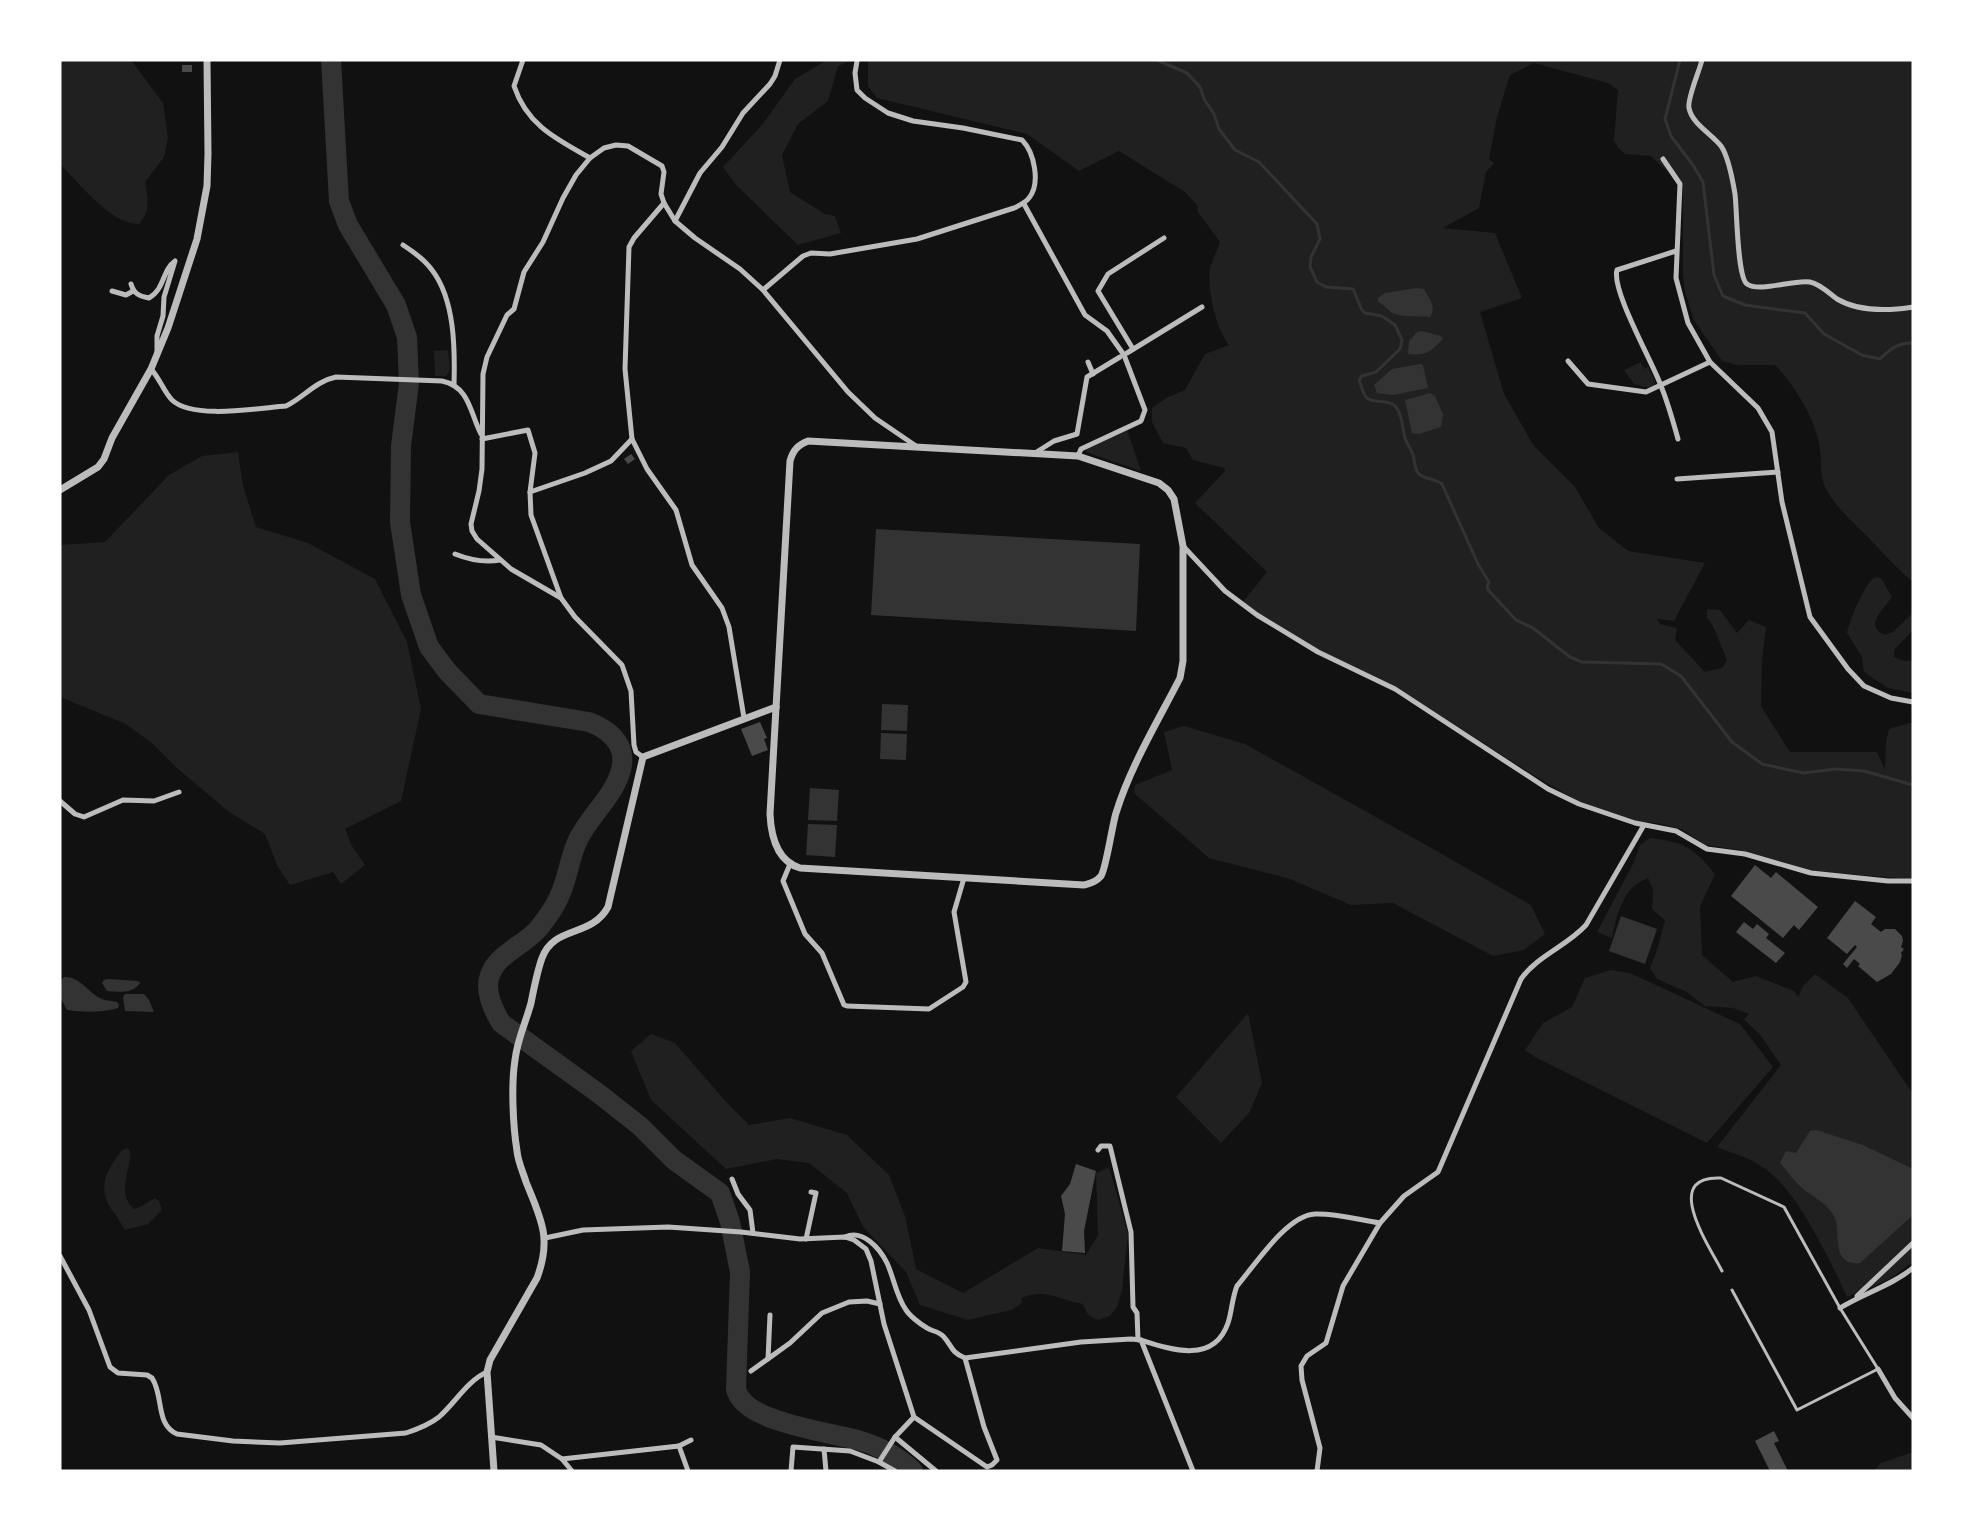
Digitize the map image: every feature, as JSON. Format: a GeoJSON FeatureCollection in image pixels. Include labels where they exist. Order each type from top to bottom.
{"type":"FeatureCollection","features":[{"type":"Feature","properties":{"kind":"street"},"geometry":{"type":"LineString","coordinates":[[60,490],[98,467],[104,459],[112,438],[157,357],[197,239],[203,212],[208,154],[207,60]]}},
{"type":"Feature","properties":{"kind":"street"},"geometry":{"type":"LineString","coordinates":[[523,60],[514,86],[523,108],[531,119],[555,139],[590,158]]}},
{"type":"Feature","properties":{"kind":"street"},"geometry":{"type":"LineString","coordinates":[[675,221],[700,173],[722,147],[743,113],[770,84],[780,60]]}},
{"type":"Feature","properties":{"kind":"street"},"geometry":{"type":"LineString","coordinates":[[1702,60],[1698,78],[1689,98],[1689,108],[1694,119],[1713,136],[1723,149],[1735,195],[1737,248],[1746,284],[1766,286],[1811,282],[1850,305],[1881,310],[1913,307]]}},
{"type":"Feature","properties":{"kind":"street"},"geometry":{"type":"LineString","coordinates":[[763,290],[803,256],[917,239],[1024,204],[1033,192],[1032,154],[1022,140],[913,121],[888,113],[857,90],[856,61]]}},
{"type":"Feature","properties":{"kind":"street"},"geometry":{"type":"LineString","coordinates":[[561,598],[511,569],[477,539],[472,531],[471,524],[482,469],[483,374],[487,357],[507,315],[513,309],[524,272],[543,242],[576,175],[590,158],[604,148],[616,145],[628,146],[662,166],[664,172],[660,194],[675,221],[740,268],[763,290],[848,392],[875,418],[916,446]]}},
{"type":"Feature","properties":{"kind":"street"},"geometry":{"type":"LineString","coordinates":[[1663,159],[1680,184],[1676,278],[1688,323],[1710,362],[1758,408],[1772,432],[1782,502],[1810,617],[1848,669],[1864,686],[1891,698],[1913,702]]}},
{"type":"Feature","properties":{"kind":"street"},"geometry":{"type":"LineString","coordinates":[[664,203],[629,247],[625,369],[627,396],[631,410],[632,439],[647,469],[676,510],[692,565],[722,608],[729,627],[744,718]]}},
{"type":"Feature","properties":{"kind":"street"},"geometry":{"type":"LineString","coordinates":[[1024,204],[1085,315],[1107,331],[1124,355],[1145,410],[1141,421],[1081,449],[1078,456]]}},
{"type":"Feature","properties":{"kind":"street"},"geometry":{"type":"LineString","coordinates":[[1164,238],[1108,274],[1098,291],[1130,351],[1202,307]]}},
{"type":"Feature","properties":{"kind":"street"},"geometry":{"type":"LineString","coordinates":[[403,245],[423,260],[434,272],[441,287],[451,327],[454,385]]}},
{"type":"Feature","properties":{"kind":"street"},"geometry":{"type":"LineString","coordinates":[[1676,251],[1617,270],[1615,276],[1627,310],[1661,386],[1678,439]]}},
{"type":"Feature","properties":{"kind":"street"},"geometry":{"type":"LineString","coordinates":[[130,284],[139,296],[149,298],[155,295],[161,288],[168,268],[175,261],[164,297],[163,316],[157,336],[157,357]]}},
{"type":"Feature","properties":{"kind":"street"},"geometry":{"type":"LineString","coordinates":[[112,291],[126,296],[133,291]]}},
{"type":"Feature","properties":{"kind":"street"},"geometry":{"type":"LineString","coordinates":[[1035,453],[1054,441],[1077,434],[1087,377],[1120,357]]}},
{"type":"Feature","properties":{"kind":"street"},"geometry":{"type":"LineString","coordinates":[[1568,361],[1588,384],[1646,392],[1710,362]]}},
{"type":"Feature","properties":{"kind":"street"},"geometry":{"type":"LineString","coordinates":[[1088,362],[1093,374]]}},
{"type":"Feature","properties":{"kind":"street"},"geometry":{"type":"LineString","coordinates":[[152,369],[171,399],[182,406],[205,411],[286,406],[297,401],[322,382],[336,377],[442,381],[462,391],[482,437]]}},
{"type":"Feature","properties":{"kind":"street"},"geometry":{"type":"LineString","coordinates":[[482,437],[528,430],[535,453],[530,492],[531,515],[561,598],[574,617],[622,665],[631,691],[634,745],[636,752],[644,757]]}},
{"type":"Feature","properties":{"kind":"street"},"geometry":{"type":"LineString","coordinates":[[530,492],[585,473],[611,461],[632,439]]}},
{"type":"Feature","properties":{"kind":"street"},"geometry":{"type":"LineString","coordinates":[[808,441],[1035,453],[1078,456],[1158,483],[1168,490],[1174,499],[1183,546],[1183,661],[1180,678],[1127,784],[1109,838],[1104,871],[1100,878],[1084,885],[800,868],[790,864],[780,854],[771,823],[790,461],[793,452],[808,441]]}},
{"type":"Feature","properties":{"kind":"street"},"geometry":{"type":"LineString","coordinates":[[1677,479],[1778,472]]}},
{"type":"Feature","properties":{"kind":"street"},"geometry":{"type":"LineString","coordinates":[[1183,546],[1239,603],[1318,652],[1395,689],[1548,789],[1579,804],[1644,825],[1676,831],[1707,849],[1745,854],[1811,873],[1888,881],[1913,881]]}},
{"type":"Feature","properties":{"kind":"street"},"geometry":{"type":"LineString","coordinates":[[455,554],[487,563],[500,560]]}},
{"type":"Feature","properties":{"kind":"street"},"geometry":{"type":"LineString","coordinates":[[644,757],[776,707]]}},
{"type":"Feature","properties":{"kind":"street"},"geometry":{"type":"LineString","coordinates":[[494,1471],[487,1372],[490,1360],[537,1278],[542,1264],[545,1238],[543,1225],[517,1154],[514,1076],[518,1043],[542,958],[550,944],[565,935],[594,924],[608,907],[644,757]]}},
{"type":"Feature","properties":{"kind":"street"},"geometry":{"type":"LineString","coordinates":[[60,801],[75,814],[84,817],[123,800],[154,801],[179,792]]}},
{"type":"Feature","properties":{"kind":"street"},"geometry":{"type":"LineString","coordinates":[[1317,1471],[1320,1448],[1302,1380],[1301,1365],[1307,1356],[1326,1343],[1343,1286],[1380,1223],[1404,1196],[1438,1172],[1527,969],[1576,936],[1586,925],[1644,825]]}},
{"type":"Feature","properties":{"kind":"street"},"geometry":{"type":"LineString","coordinates":[[790,864],[783,881],[805,934],[822,953],[844,1005],[847,1006],[929,1009],[963,987],[966,982],[954,912],[964,878]]}},
{"type":"Feature","properties":{"kind":"street"},"geometry":{"type":"LineString","coordinates":[[1098,1150],[1101,1146],[1110,1146],[1131,1232],[1133,1307],[1137,1313],[1140,1340],[1194,1471]]}},
{"type":"Feature","properties":{"kind":"street"},"geometry":{"type":"LineString","coordinates":[[732,1179],[738,1194],[750,1210],[753,1233]]}},
{"type":"Feature","properties":{"kind":"street"},"geometry":{"type":"LineString","coordinates":[[806,1239],[816,1193],[811,1192]]}},
{"type":"Feature","properties":{"kind":"street"},"geometry":{"type":"LineString","coordinates":[[545,1238],[583,1230],[623,1227],[668,1227],[806,1239],[859,1234],[866,1238],[887,1262],[899,1298],[907,1311],[929,1330],[944,1336],[956,1354],[965,1358],[1081,1342],[1140,1340],[1184,1351],[1196,1351],[1215,1342],[1224,1332],[1229,1321],[1232,1298],[1237,1286],[1286,1227],[1298,1219],[1315,1214],[1380,1223]]}},
{"type":"Feature","properties":{"kind":"street"},"geometry":{"type":"LineString","coordinates":[[845,1237],[861,1244],[869,1254],[884,1324],[914,1417],[987,1467],[997,1460],[984,1427],[965,1358]]}},
{"type":"Feature","properties":{"kind":"street"},"geometry":{"type":"LineString","coordinates":[[1854,1300],[1913,1244]]}},
{"type":"Feature","properties":{"kind":"street"},"geometry":{"type":"LineString","coordinates":[[60,1256],[89,1310],[110,1367],[118,1373],[147,1375],[152,1378],[159,1398],[163,1421],[177,1434],[234,1441],[280,1443],[405,1433],[425,1427],[439,1416],[469,1384],[487,1372]]}},
{"type":"Feature","properties":{"kind":"street"},"geometry":{"type":"LineString","coordinates":[[1840,1308],[1887,1285],[1913,1268]]}},
{"type":"Feature","properties":{"kind":"street"},"geometry":{"type":"LineString","coordinates":[[751,1371],[790,1343],[822,1313],[849,1302],[867,1301],[880,1304]]}},
{"type":"Feature","properties":{"kind":"street"},"geometry":{"type":"LineString","coordinates":[[768,1359],[770,1315]]}},
{"type":"Feature","properties":{"kind":"street"},"geometry":{"type":"LineString","coordinates":[[1878,1370],[1900,1405],[1913,1418]]}},
{"type":"Feature","properties":{"kind":"street"},"geometry":{"type":"LineString","coordinates":[[880,1460],[894,1438],[914,1417]]}},
{"type":"Feature","properties":{"kind":"street"},"geometry":{"type":"LineString","coordinates":[[492,1437],[541,1445],[562,1459],[573,1471]]}},
{"type":"Feature","properties":{"kind":"street"},"geometry":{"type":"LineString","coordinates":[[894,1438],[936,1471]]}},
{"type":"Feature","properties":{"kind":"street"},"geometry":{"type":"LineString","coordinates":[[562,1459],[679,1446],[691,1440]]}},
{"type":"Feature","properties":{"kind":"street"},"geometry":{"type":"LineString","coordinates":[[679,1446],[688,1471]]}},
{"type":"Feature","properties":{"kind":"street"},"geometry":{"type":"LineString","coordinates":[[791,1471],[793,1447],[850,1451],[880,1460],[895,1471]]}},
{"type":"Feature","properties":{"kind":"street"},"geometry":{"type":"LineString","coordinates":[[824,1449],[826,1471]]}},
{"type":"Feature","properties":{"kind":"lane"},"geometry":{"type":"LineString","coordinates":[[1722,1271],[1691,1209],[1690,1201],[1697,1185],[1712,1178],[1721,1178],[1784,1207],[1840,1308],[1878,1370],[1797,1410],[1732,1290]]}},
{"type":"Feature","properties":{"kind":"shaded area"},"geometry":{"type":"Polygon","coordinates":[[[60,60],[131,60],[163,103],[168,138],[164,157],[145,182],[147,209],[139,224],[129,223],[107,211],[60,164],[60,60]]]}},
{"type":"Feature","properties":{"kind":"shaded area"},"geometry":{"type":"Polygon","coordinates":[[[827,60],[852,60],[838,66],[828,101],[798,124],[782,155],[790,192],[825,214],[835,216],[841,233],[798,245],[736,185],[723,167],[762,125],[795,79],[827,60]]]}},
{"type":"Feature","properties":{"kind":"shaded area"},"geometry":{"type":"Polygon","coordinates":[[[868,60],[1913,60],[1913,582],[1895,566],[1830,496],[1822,479],[1820,449],[1814,427],[1804,404],[1782,373],[1775,365],[1737,365],[1722,361],[1694,320],[1685,292],[1683,275],[1683,188],[1651,156],[1625,154],[1618,148],[1614,140],[1618,90],[1608,83],[1534,63],[1510,75],[1497,117],[1489,159],[1494,163],[1486,172],[1479,208],[1443,228],[1495,233],[1522,298],[1480,312],[1504,394],[1534,446],[1575,487],[1599,528],[1628,551],[1705,563],[1674,621],[1657,619],[1660,624],[1677,628],[1675,640],[1705,672],[1722,668],[1727,660],[1713,626],[1707,618],[1707,609],[1720,610],[1737,633],[1749,620],[1766,627],[1762,660],[1761,706],[1790,752],[1877,752],[1885,770],[1889,729],[1913,723],[1913,879],[1810,871],[1740,850],[1706,845],[1681,829],[1657,823],[1632,821],[1578,801],[1394,686],[1313,647],[1242,603],[1267,572],[1195,503],[1225,471],[1224,468],[1193,460],[1186,448],[1163,443],[1152,422],[1152,408],[1166,398],[1185,390],[1205,354],[1229,345],[1216,319],[1209,278],[1212,262],[1220,242],[1198,212],[1197,205],[1185,192],[1119,151],[1079,171],[1027,134],[877,98],[868,86],[868,60]]]}},
{"type":"Feature","properties":{"kind":"shaded area"},"geometry":{"type":"Polygon","coordinates":[[[1416,288],[1424,289],[1430,299],[1433,310],[1430,317],[1398,315],[1378,302],[1378,298],[1385,293],[1416,288]]]}},
{"type":"Feature","properties":{"kind":"shaded area"},"geometry":{"type":"Polygon","coordinates":[[[1422,331],[1441,336],[1443,339],[1428,352],[1408,354],[1409,341],[1417,332],[1422,331]]]}},
{"type":"Feature","properties":{"kind":"shaded area"},"geometry":{"type":"Polygon","coordinates":[[[448,350],[450,371],[446,376],[435,376],[434,351],[448,350]]]}},
{"type":"Feature","properties":{"kind":"shaded area"},"geometry":{"type":"Polygon","coordinates":[[[1641,362],[1644,369],[1648,367],[1655,381],[1654,386],[1650,388],[1634,384],[1624,370],[1641,362]]]}},
{"type":"Feature","properties":{"kind":"shaded area"},"geometry":{"type":"Polygon","coordinates":[[[1423,365],[1428,388],[1393,395],[1377,393],[1374,385],[1392,369],[1423,365]]]}},
{"type":"Feature","properties":{"kind":"shaded area"},"geometry":{"type":"Polygon","coordinates":[[[1430,393],[1435,396],[1443,414],[1441,427],[1419,434],[1412,433],[1405,400],[1430,393]]]}},
{"type":"Feature","properties":{"kind":"shaded area"},"geometry":{"type":"Polygon","coordinates":[[[1127,430],[1141,471],[1086,452],[1086,449],[1127,430]]]}},
{"type":"Feature","properties":{"kind":"shaded area"},"geometry":{"type":"Polygon","coordinates":[[[238,452],[243,486],[256,527],[308,543],[375,579],[407,642],[421,709],[401,801],[345,829],[352,846],[365,865],[341,884],[333,872],[290,885],[277,865],[265,834],[229,812],[177,768],[153,744],[126,724],[60,697],[60,545],[105,542],[169,475],[202,456],[238,452]]]}},
{"type":"Feature","properties":{"kind":"shaded area"},"geometry":{"type":"Polygon","coordinates":[[[876,529],[1140,544],[1136,631],[871,615],[876,529]]]}},
{"type":"Feature","properties":{"kind":"shaded area"},"geometry":{"type":"Polygon","coordinates":[[[1875,577],[1881,578],[1892,597],[1875,622],[1879,631],[1885,635],[1893,632],[1913,613],[1913,630],[1894,650],[1894,657],[1905,661],[1913,660],[1913,693],[1888,688],[1864,672],[1862,657],[1847,633],[1862,594],[1875,577]]]}},
{"type":"Feature","properties":{"kind":"shaded area"},"geometry":{"type":"Polygon","coordinates":[[[882,704],[908,705],[907,731],[881,730],[882,704]]]}},
{"type":"Feature","properties":{"kind":"shaded area"},"geometry":{"type":"Polygon","coordinates":[[[1184,726],[1245,744],[1531,905],[1545,934],[1524,950],[1493,956],[1393,903],[1351,905],[1290,879],[1209,858],[1134,793],[1135,785],[1172,770],[1164,732],[1184,726]]]}},
{"type":"Feature","properties":{"kind":"shaded area"},"geometry":{"type":"Polygon","coordinates":[[[881,733],[907,734],[906,760],[880,759],[881,733]]]}},
{"type":"Feature","properties":{"kind":"shaded area"},"geometry":{"type":"Polygon","coordinates":[[[810,788],[839,790],[837,821],[808,820],[810,788]]]}},
{"type":"Feature","properties":{"kind":"shaded area"},"geometry":{"type":"Polygon","coordinates":[[[808,824],[837,825],[835,857],[806,855],[808,824]]]}},
{"type":"Feature","properties":{"kind":"shaded area"},"geometry":{"type":"Polygon","coordinates":[[[1650,838],[1687,847],[1715,874],[1700,907],[1702,955],[1733,982],[1756,976],[1794,991],[1798,997],[1803,986],[1815,974],[1848,998],[1913,1094],[1913,1262],[1888,1280],[1847,1297],[1811,1227],[1777,1179],[1759,1164],[1717,1147],[1781,1065],[1761,1036],[1744,1019],[1749,1014],[1733,1008],[1705,1006],[1687,992],[1657,979],[1650,968],[1665,920],[1652,909],[1653,889],[1648,878],[1639,882],[1622,902],[1612,938],[1597,932],[1634,862],[1640,845],[1650,838]]]}},
{"type":"Feature","properties":{"kind":"shaded area"},"geometry":{"type":"Polygon","coordinates":[[[1621,916],[1657,929],[1645,964],[1609,951],[1621,916]]]}},
{"type":"Feature","properties":{"kind":"shaded area"},"geometry":{"type":"Polygon","coordinates":[[[1611,970],[1630,973],[1740,1024],[1773,1067],[1707,1143],[1525,1050],[1543,1023],[1572,1007],[1585,978],[1611,970]]]}},
{"type":"Feature","properties":{"kind":"shaded area"},"geometry":{"type":"Polygon","coordinates":[[[64,977],[78,981],[100,998],[117,1002],[118,1008],[92,1012],[67,1010],[60,997],[60,981],[64,977]]]}},
{"type":"Feature","properties":{"kind":"shaded area"},"geometry":{"type":"Polygon","coordinates":[[[108,979],[140,983],[129,991],[107,991],[102,983],[108,979]]]}},
{"type":"Feature","properties":{"kind":"shaded area"},"geometry":{"type":"Polygon","coordinates":[[[125,994],[144,994],[154,1012],[125,1011],[123,997],[125,994]]]}},
{"type":"Feature","properties":{"kind":"shaded area"},"geometry":{"type":"Polygon","coordinates":[[[1248,1013],[1262,1083],[1249,1113],[1221,1143],[1176,1097],[1248,1013]]]}},
{"type":"Feature","properties":{"kind":"shaded area"},"geometry":{"type":"Polygon","coordinates":[[[651,1034],[675,1043],[749,1125],[790,1118],[847,1135],[889,1175],[905,1216],[916,1269],[963,1293],[1038,1248],[1086,1255],[1098,1235],[1096,1173],[1109,1167],[1128,1234],[1122,1290],[1117,1307],[1110,1316],[1098,1320],[1088,1315],[1083,1304],[1038,1294],[1022,1298],[1021,1304],[1011,1310],[968,1320],[920,1305],[906,1272],[863,1227],[847,1193],[809,1163],[777,1159],[726,1169],[651,1100],[631,1051],[651,1034]]]}},
{"type":"Feature","properties":{"kind":"shaded area"},"geometry":{"type":"Polygon","coordinates":[[[1816,1130],[1863,1145],[1913,1169],[1913,1215],[1860,1263],[1844,1259],[1838,1246],[1836,1222],[1831,1211],[1799,1185],[1780,1163],[1786,1151],[1796,1153],[1810,1131],[1816,1130]]]}},
{"type":"Feature","properties":{"kind":"shaded area"},"geometry":{"type":"Polygon","coordinates":[[[127,1148],[130,1150],[125,1188],[128,1202],[134,1209],[155,1198],[159,1201],[162,1210],[148,1224],[125,1230],[106,1199],[104,1186],[112,1164],[121,1151],[127,1148]]]}},
{"type":"Feature","properties":{"kind":"shaded area"},"geometry":{"type":"Polygon","coordinates":[[[1913,1452],[1913,1471],[1874,1471],[1881,1463],[1913,1452]]]}},
{"type":"Feature","properties":{"kind":"building"},"geometry":{"type":"Polygon","coordinates":[[[182,65],[192,65],[192,72],[182,72],[182,65]]]}},
{"type":"Feature","properties":{"kind":"building"},"geometry":{"type":"Polygon","coordinates":[[[631,454],[635,459],[628,464],[624,459],[631,454]]]}},
{"type":"Feature","properties":{"kind":"building"},"geometry":{"type":"Polygon","coordinates":[[[760,722],[767,738],[764,739],[768,750],[752,756],[741,729],[760,722]]]}},
{"type":"Feature","properties":{"kind":"building"},"geometry":{"type":"Polygon","coordinates":[[[1755,865],[1771,878],[1776,872],[1818,907],[1799,930],[1794,925],[1783,938],[1731,896],[1755,865]]]}},
{"type":"Feature","properties":{"kind":"building"},"geometry":{"type":"Polygon","coordinates":[[[1855,901],[1876,917],[1871,924],[1881,932],[1885,929],[1895,929],[1902,936],[1901,947],[1904,949],[1900,962],[1891,974],[1877,982],[1858,966],[1860,964],[1854,959],[1847,968],[1843,964],[1857,947],[1855,945],[1847,954],[1827,938],[1855,901]]]}},
{"type":"Feature","properties":{"kind":"building"},"geometry":{"type":"Polygon","coordinates":[[[1744,922],[1753,929],[1757,924],[1769,934],[1766,938],[1785,953],[1776,963],[1736,932],[1744,922]]]}},
{"type":"Feature","properties":{"kind":"building"},"geometry":{"type":"Polygon","coordinates":[[[1076,1164],[1096,1171],[1084,1231],[1085,1253],[1062,1251],[1065,1214],[1061,1196],[1070,1184],[1076,1164]]]}},
{"type":"Feature","properties":{"kind":"building"},"geometry":{"type":"Polygon","coordinates":[[[1774,1431],[1779,1441],[1774,1443],[1788,1471],[1770,1471],[1755,1441],[1774,1431]]]}},
{"type":"Feature","properties":{"kind":"waterway"},"geometry":{"type":"LineString","coordinates":[[331,60],[339,201],[348,225],[396,305],[407,337],[409,383],[401,446],[400,522],[411,595],[429,647],[447,671],[479,704],[589,722],[608,732],[619,745],[622,753],[616,783],[578,840],[555,905],[539,928],[505,955],[494,967],[488,981],[492,1006],[501,1023],[598,1093],[640,1126],[674,1160],[720,1193],[730,1222],[740,1272],[736,1389],[742,1401],[771,1418],[875,1446],[896,1457],[913,1471]]}},
{"type":"Feature","properties":{"kind":"waterway"},"geometry":{"type":"LineString","coordinates":[[1157,60],[1187,73],[1200,87],[1219,129],[1235,150],[1259,162],[1317,224],[1320,239],[1311,257],[1310,267],[1317,282],[1326,287],[1353,289],[1365,313],[1382,316],[1395,325],[1402,340],[1400,349],[1376,372],[1362,376],[1359,380],[1363,391],[1366,397],[1373,401],[1393,404],[1396,407],[1418,473],[1442,484],[1478,564],[1489,582],[1487,587],[1489,591],[1516,620],[1533,628],[1570,657],[1582,662],[1661,664],[1681,676],[1732,742],[1762,764],[1803,773],[1836,769],[1864,771],[1913,785]]}},
{"type":"Feature","properties":{"kind":"waterway"},"geometry":{"type":"LineString","coordinates":[[1680,60],[1665,119],[1671,136],[1703,182],[1714,275],[1723,296],[1745,305],[1805,313],[1824,334],[1862,355],[1880,359],[1895,347],[1913,343]]}}]}
